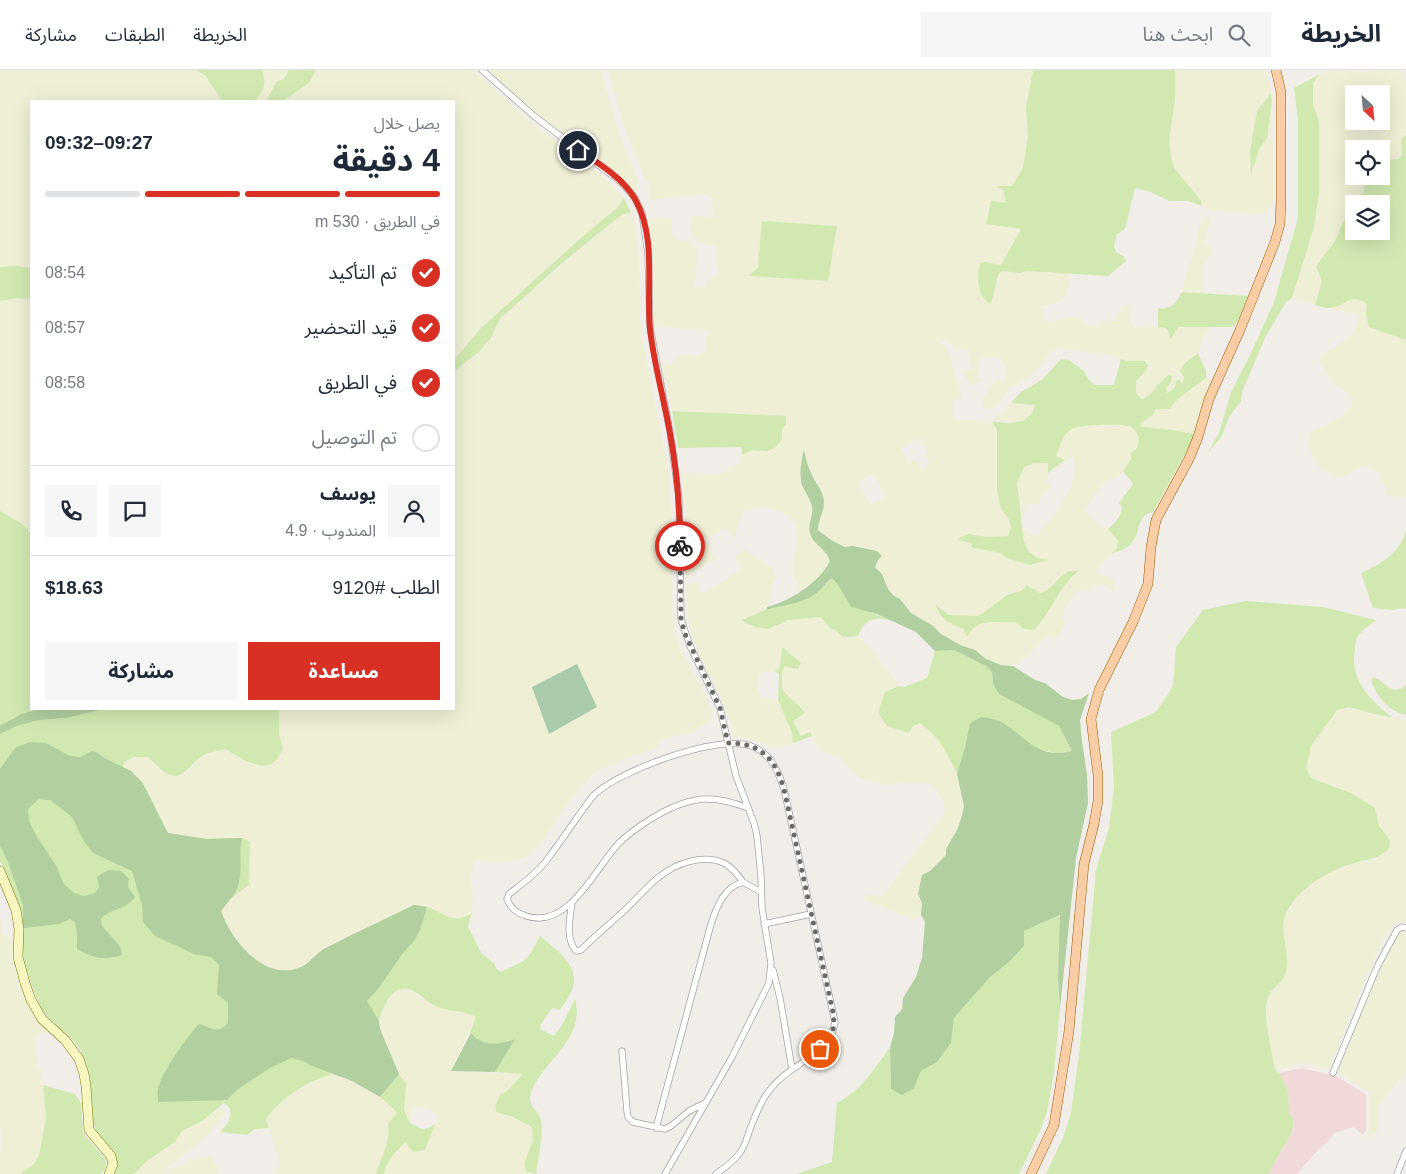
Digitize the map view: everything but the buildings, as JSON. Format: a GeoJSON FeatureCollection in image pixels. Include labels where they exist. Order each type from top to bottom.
{"type":"FeatureCollection","features":[{"type":"Feature","properties":{"kind":"main road"},"geometry":{"type":"LineString","coordinates":[[1031,1174],[1054,1125],[1069,1031],[1084,864],[1098,801],[1098,775],[1091,719],[1099,690],[1133,622],[1148,584],[1151,547],[1156,520],[1189,459],[1198,437],[1209,399],[1240,330],[1280,224],[1281,105],[1279,79],[1276,70]]}},
{"type":"Feature","properties":{"kind":"street"},"geometry":{"type":"LineString","coordinates":[[482,70],[534,116],[621,182],[635,198],[642,213],[648,254],[650,329],[670,432],[679,498],[681,619],[690,646],[720,708],[736,776],[754,823],[758,843],[764,924],[780,998],[792,1069]]}},
{"type":"Feature","properties":{"kind":"street"},"geometry":{"type":"LineString","coordinates":[[716,1174],[740,1153],[762,1101],[775,1083],[826,1044],[833,1032],[835,1022],[784,789],[779,773],[768,757],[753,747],[741,743],[728,743],[674,756],[620,776],[594,795],[546,862],[510,894],[507,899],[513,910],[520,914],[535,919],[549,917],[572,902],[590,884],[619,843],[647,821],[685,804],[705,799],[721,800],[748,808]]}},
{"type":"Feature","properties":{"kind":"street"},"geometry":{"type":"LineString","coordinates":[[572,902],[569,930],[576,951],[580,950],[607,927],[660,876],[674,867],[692,861],[704,859],[725,864],[743,882],[761,892]]}},
{"type":"Feature","properties":{"kind":"street"},"geometry":{"type":"LineString","coordinates":[[0,870],[16,910],[19,928],[18,957],[31,1000],[42,1019],[65,1040],[79,1059],[86,1086],[89,1130],[111,1156],[113,1164],[109,1174]]}},
{"type":"Feature","properties":{"kind":"street"},"geometry":{"type":"LineString","coordinates":[[656,1128],[716,909],[734,884],[743,882]]}},
{"type":"Feature","properties":{"kind":"street"},"geometry":{"type":"LineString","coordinates":[[764,924],[811,914]]}},
{"type":"Feature","properties":{"kind":"street"},"geometry":{"type":"LineString","coordinates":[[1333,1072],[1377,967],[1397,930],[1402,927],[1406,928]]}},
{"type":"Feature","properties":{"kind":"street"},"geometry":{"type":"LineString","coordinates":[[665,1174],[706,1103],[767,989],[771,974],[771,963]]}},
{"type":"Feature","properties":{"kind":"street"},"geometry":{"type":"LineString","coordinates":[[622,1050],[628,1117],[636,1124],[666,1129],[689,1110],[706,1103]]}},
{"type":"Feature","properties":{"kind":"street"},"geometry":{"type":"LineString","coordinates":[[1397,1174],[1406,1151]]}},
{"type":"Feature","properties":{"kind":"shaded area"},"geometry":{"type":"Polygon","coordinates":[[[1301,1068],[1336,1076],[1366,1094],[1366,1130],[1363,1135],[1353,1127],[1335,1133],[1297,1174],[1268,1174],[1292,1132],[1294,1121],[1289,1113],[1288,1091],[1280,1073],[1301,1068]]]}},
{"type":"Feature","properties":{"kind":"green space"},"geometry":{"type":"Polygon","coordinates":[[[0,70],[196,70],[206,76],[221,100],[30,100],[30,268],[0,267],[0,70]]]}},
{"type":"Feature","properties":{"kind":"green space"},"geometry":{"type":"Polygon","coordinates":[[[196,70],[262,70],[264,87],[256,100],[221,100],[206,76],[196,70]]]}},
{"type":"Feature","properties":{"kind":"green space"},"geometry":{"type":"Polygon","coordinates":[[[262,70],[289,70],[284,79],[277,81],[267,100],[256,100],[266,82],[262,70]]]}},
{"type":"Feature","properties":{"kind":"green space"},"geometry":{"type":"Polygon","coordinates":[[[289,70],[316,70],[309,83],[284,100],[267,100],[277,81],[284,79],[289,70]]]}},
{"type":"Feature","properties":{"kind":"green space"},"geometry":{"type":"Polygon","coordinates":[[[316,70],[474,70],[533,125],[601,175],[624,198],[617,208],[481,328],[455,359],[455,100],[284,100],[309,83],[316,70]]]}},
{"type":"Feature","properties":{"kind":"green space"},"geometry":{"type":"Polygon","coordinates":[[[488,70],[601,70],[617,130],[637,178],[638,185],[636,190],[634,191],[608,166],[534,112],[488,70]]]}},
{"type":"Feature","properties":{"kind":"green space"},"geometry":{"type":"Polygon","coordinates":[[[608,70],[1033,70],[1026,108],[1028,136],[1023,168],[1012,186],[997,186],[1003,190],[1006,203],[986,224],[1021,229],[1001,265],[985,262],[982,291],[986,301],[995,289],[999,273],[1003,271],[1020,273],[1027,271],[1061,272],[1067,274],[1070,278],[1065,296],[1058,302],[1036,308],[1045,309],[1043,313],[1045,321],[1055,322],[1065,317],[1077,317],[1087,325],[1097,326],[1101,321],[1115,321],[1116,315],[1125,305],[1132,305],[1130,322],[1134,328],[1148,325],[1158,328],[1162,327],[1167,329],[1168,334],[1173,336],[1174,330],[1178,327],[1208,326],[1211,328],[1204,337],[1198,354],[1190,358],[1183,385],[1180,380],[1174,389],[1167,393],[1166,388],[1157,386],[1152,393],[1142,400],[1136,393],[1136,381],[1145,372],[1145,361],[1127,361],[1111,356],[1058,348],[1050,353],[1031,376],[1011,387],[994,409],[982,406],[985,396],[995,380],[1002,380],[1006,375],[1005,365],[998,357],[980,358],[978,377],[981,381],[969,386],[963,372],[972,369],[967,349],[956,349],[946,341],[935,339],[947,349],[962,397],[953,401],[954,419],[992,422],[1011,403],[1035,405],[1032,413],[1023,422],[993,422],[997,429],[997,491],[1000,509],[1008,518],[1011,527],[1008,536],[987,537],[968,534],[958,539],[974,544],[971,546],[1000,553],[1007,558],[1047,560],[1038,558],[1029,552],[1024,542],[1023,531],[1027,529],[1030,534],[1037,535],[1057,511],[1069,491],[1075,468],[1073,458],[1065,460],[1056,456],[1062,439],[1072,429],[1085,425],[1127,426],[1134,429],[1139,436],[1137,448],[1130,463],[1118,477],[1104,482],[1085,511],[1100,527],[1108,529],[1118,541],[1117,548],[1096,571],[1102,576],[1110,576],[1115,584],[1114,593],[1107,586],[1098,585],[1091,589],[1077,591],[1063,612],[1065,623],[1059,636],[1054,639],[1046,637],[1029,655],[1013,666],[1001,665],[986,659],[975,650],[960,645],[941,634],[933,626],[911,613],[900,599],[888,589],[882,574],[875,567],[878,559],[877,551],[853,546],[845,547],[831,540],[818,530],[824,501],[804,451],[801,461],[802,484],[812,506],[812,517],[809,525],[816,543],[828,554],[830,561],[826,570],[816,580],[796,593],[798,584],[793,576],[797,544],[796,526],[788,515],[771,508],[758,507],[743,512],[734,540],[727,527],[706,539],[715,559],[685,578],[685,510],[682,473],[721,474],[740,462],[742,455],[752,450],[767,451],[782,439],[782,430],[786,424],[785,416],[672,411],[662,363],[670,365],[680,355],[699,356],[705,350],[708,331],[654,326],[653,254],[648,219],[671,218],[672,234],[676,239],[694,243],[698,250],[698,258],[694,286],[707,287],[707,281],[719,271],[715,258],[716,248],[713,245],[699,243],[691,232],[692,216],[713,217],[712,198],[706,194],[649,200],[650,189],[625,130],[608,70]],[[837,226],[758,268],[749,276],[828,281],[837,226]],[[919,438],[901,449],[909,464],[916,460],[922,470],[930,463],[925,455],[928,452],[919,438]],[[873,473],[858,482],[871,505],[886,497],[873,473]]]}},
{"type":"Feature","properties":{"kind":"green space"},"geometry":{"type":"Polygon","coordinates":[[[1033,70],[1175,70],[1175,99],[1169,142],[1171,157],[1175,169],[1201,201],[1202,206],[1189,201],[1169,201],[1151,192],[1135,188],[1125,229],[1117,234],[1114,246],[1116,252],[1123,256],[1126,261],[1108,276],[1003,271],[999,273],[990,304],[982,296],[980,290],[978,274],[980,263],[1001,265],[1021,229],[986,224],[991,201],[1006,203],[1003,190],[996,186],[1012,186],[1023,168],[1028,136],[1026,108],[1033,70]]]}},
{"type":"Feature","properties":{"kind":"green space"},"geometry":{"type":"Polygon","coordinates":[[[1175,70],[1266,70],[1271,93],[1257,111],[1250,151],[1250,167],[1252,174],[1259,149],[1267,138],[1272,102],[1273,197],[1271,208],[1267,213],[1257,214],[1209,210],[1202,206],[1201,201],[1175,169],[1169,142],[1175,99],[1175,70]]]}},
{"type":"Feature","properties":{"kind":"green space"},"geometry":{"type":"Polygon","coordinates":[[[1332,70],[1368,72],[1374,70],[1397,70],[1403,72],[1406,80],[1406,135],[1401,139],[1402,155],[1398,159],[1390,160],[1390,140],[1345,140],[1345,185],[1365,185],[1361,195],[1345,195],[1345,218],[1335,241],[1316,266],[1322,281],[1315,305],[1292,298],[1314,227],[1319,193],[1319,122],[1313,105],[1313,83],[1320,74],[1332,70]]]}},
{"type":"Feature","properties":{"kind":"green space"},"geometry":{"type":"Polygon","coordinates":[[[1320,74],[1313,83],[1313,105],[1319,122],[1319,193],[1314,227],[1292,298],[1286,302],[1265,338],[1242,392],[1241,401],[1229,417],[1222,436],[1207,454],[1219,433],[1231,392],[1274,302],[1298,218],[1298,121],[1294,88],[1320,74]]]}},
{"type":"Feature","properties":{"kind":"green space"},"geometry":{"type":"Polygon","coordinates":[[[1271,93],[1272,102],[1267,138],[1259,149],[1251,175],[1250,151],[1257,111],[1271,93]]]}},
{"type":"Feature","properties":{"kind":"green space"},"geometry":{"type":"Polygon","coordinates":[[[1406,135],[1406,340],[1369,327],[1366,314],[1367,304],[1361,300],[1351,300],[1334,308],[1315,305],[1322,281],[1316,266],[1335,241],[1345,218],[1345,240],[1390,240],[1390,195],[1361,195],[1365,185],[1390,185],[1390,160],[1398,159],[1402,155],[1401,139],[1406,135]]]}},
{"type":"Feature","properties":{"kind":"green space"},"geometry":{"type":"Polygon","coordinates":[[[624,198],[631,212],[621,215],[560,265],[500,319],[490,339],[479,352],[455,370],[455,359],[481,328],[617,208],[624,198]]]}},
{"type":"Feature","properties":{"kind":"green space"},"geometry":{"type":"Polygon","coordinates":[[[631,212],[636,228],[642,338],[669,474],[672,612],[675,632],[680,648],[712,712],[712,721],[701,726],[697,731],[660,740],[658,748],[596,771],[572,798],[541,843],[526,857],[496,863],[475,860],[470,880],[473,896],[472,913],[464,919],[448,918],[427,907],[414,905],[325,948],[304,965],[289,971],[271,969],[258,962],[242,946],[226,924],[221,911],[229,900],[239,893],[249,871],[250,842],[232,838],[206,839],[168,833],[123,767],[124,762],[134,757],[148,757],[167,774],[186,773],[201,757],[214,751],[227,749],[235,756],[254,764],[267,765],[275,762],[283,749],[279,734],[279,710],[455,710],[455,370],[479,352],[500,320],[521,300],[621,215],[631,212]]]}},
{"type":"Feature","properties":{"kind":"green space"},"geometry":{"type":"Polygon","coordinates":[[[1212,216],[1205,236],[1205,243],[1212,249],[1212,254],[1204,264],[1203,293],[1181,293],[1195,247],[1199,225],[1206,217],[1212,216]]]}},
{"type":"Feature","properties":{"kind":"green space"},"geometry":{"type":"Polygon","coordinates":[[[762,221],[837,226],[828,281],[749,276],[758,267],[762,221]]]}},
{"type":"Feature","properties":{"kind":"green space"},"geometry":{"type":"Polygon","coordinates":[[[18,266],[30,268],[30,299],[17,298],[0,301],[0,267],[18,266]]]}},
{"type":"Feature","properties":{"kind":"green space"},"geometry":{"type":"Polygon","coordinates":[[[1183,292],[1248,296],[1240,317],[1232,327],[1178,327],[1171,339],[1167,329],[1158,328],[1158,308],[1170,307],[1183,292]]]}},
{"type":"Feature","properties":{"kind":"green space"},"geometry":{"type":"Polygon","coordinates":[[[17,298],[30,299],[30,532],[21,523],[0,511],[0,301],[17,298]]]}},
{"type":"Feature","properties":{"kind":"green space"},"geometry":{"type":"Polygon","coordinates":[[[1354,299],[1361,300],[1367,304],[1366,315],[1398,337],[1406,340],[1406,498],[1387,494],[1380,474],[1364,466],[1339,478],[1320,469],[1308,446],[1310,433],[1340,417],[1353,404],[1348,393],[1331,382],[1320,360],[1322,354],[1338,345],[1353,333],[1360,315],[1329,309],[1354,299]]]}},
{"type":"Feature","properties":{"kind":"green space"},"geometry":{"type":"Polygon","coordinates":[[[1198,354],[1206,370],[1206,378],[1180,397],[1169,409],[1155,409],[1154,414],[1141,423],[1142,427],[1194,434],[1189,447],[1153,512],[1145,515],[1139,524],[1134,540],[1129,546],[1111,554],[1117,548],[1118,541],[1108,529],[1119,517],[1122,508],[1119,503],[1133,484],[1123,471],[1132,458],[1130,454],[1137,448],[1139,437],[1135,430],[1130,427],[1116,425],[1091,425],[1077,427],[1069,431],[1060,445],[1056,456],[1065,460],[1048,473],[1048,463],[1034,463],[1024,467],[1017,483],[1024,542],[1029,552],[1038,558],[1049,560],[1029,565],[1007,558],[1000,553],[970,547],[973,544],[957,539],[968,534],[987,537],[1008,536],[1011,527],[1008,518],[1001,509],[997,491],[997,429],[992,422],[1012,423],[1023,421],[1032,413],[1035,405],[1011,403],[1021,392],[1043,379],[1061,359],[1069,360],[1084,371],[1089,380],[1095,385],[1114,385],[1121,359],[1145,361],[1148,366],[1136,381],[1136,393],[1142,400],[1152,393],[1168,375],[1171,376],[1172,381],[1166,388],[1167,393],[1174,389],[1177,380],[1180,380],[1183,385],[1184,377],[1180,371],[1183,365],[1198,354]]]}},
{"type":"Feature","properties":{"kind":"green space"},"geometry":{"type":"Polygon","coordinates":[[[1206,378],[1212,380],[1194,434],[1141,427],[1141,423],[1154,414],[1155,409],[1169,409],[1180,397],[1206,378]]]}},
{"type":"Feature","properties":{"kind":"green space"},"geometry":{"type":"Polygon","coordinates":[[[672,411],[786,416],[786,424],[782,430],[782,439],[775,448],[767,451],[752,450],[742,455],[741,447],[678,448],[672,411]]]}},
{"type":"Feature","properties":{"kind":"green space"},"geometry":{"type":"Polygon","coordinates":[[[804,450],[810,470],[824,499],[818,530],[831,540],[845,547],[853,546],[877,551],[882,556],[875,567],[882,574],[888,589],[900,599],[911,613],[960,645],[975,650],[986,659],[1001,665],[1013,666],[1035,680],[1045,683],[1063,697],[1073,700],[1081,699],[1089,693],[1080,720],[1087,774],[1088,803],[1076,858],[1060,1008],[1058,979],[1060,915],[1024,931],[1024,946],[1008,963],[990,977],[954,1018],[951,1043],[937,1062],[921,1071],[914,1088],[902,1095],[891,1089],[890,1047],[894,1034],[895,1017],[902,1009],[903,998],[916,977],[922,958],[925,922],[921,915],[922,903],[918,894],[922,875],[930,871],[946,855],[946,849],[957,830],[962,816],[964,806],[957,774],[970,723],[981,717],[995,720],[1003,723],[1042,750],[1060,753],[1072,751],[1059,726],[999,694],[993,684],[992,672],[986,666],[954,650],[935,651],[916,632],[877,614],[851,607],[832,578],[809,598],[766,610],[767,607],[794,596],[811,584],[819,577],[830,561],[810,533],[809,526],[812,506],[802,485],[801,476],[804,450]]]}},
{"type":"Feature","properties":{"kind":"green space"},"geometry":{"type":"Polygon","coordinates":[[[1034,463],[1048,463],[1048,482],[1051,489],[1045,492],[1038,504],[1031,504],[1026,507],[1022,518],[1017,483],[1024,467],[1034,463]]]}},
{"type":"Feature","properties":{"kind":"green space"},"geometry":{"type":"Polygon","coordinates":[[[0,511],[21,523],[30,532],[30,710],[35,710],[21,714],[0,726],[0,511]]]}},
{"type":"Feature","properties":{"kind":"green space"},"geometry":{"type":"Polygon","coordinates":[[[1406,528],[1406,608],[1391,610],[1373,608],[1361,573],[1376,566],[1390,556],[1400,544],[1406,528]]]}},
{"type":"Feature","properties":{"kind":"green space"},"geometry":{"type":"Polygon","coordinates":[[[745,549],[773,569],[776,577],[766,610],[742,620],[769,629],[788,620],[821,617],[831,629],[836,630],[842,637],[858,636],[872,650],[899,686],[885,692],[913,726],[920,723],[944,747],[957,774],[964,806],[962,816],[957,830],[946,849],[947,855],[922,876],[921,915],[917,919],[909,918],[863,899],[868,894],[876,897],[883,895],[945,812],[944,802],[932,785],[928,783],[901,783],[890,785],[868,781],[858,777],[840,758],[821,751],[810,733],[801,736],[792,721],[805,713],[794,700],[783,692],[780,683],[784,666],[801,663],[782,648],[780,669],[763,672],[759,675],[757,689],[761,697],[778,700],[792,733],[793,743],[779,747],[770,747],[759,741],[734,736],[721,698],[691,633],[686,586],[694,581],[703,594],[742,569],[734,556],[745,549]]]}},
{"type":"Feature","properties":{"kind":"green space"},"geometry":{"type":"Polygon","coordinates":[[[1078,571],[1065,584],[1034,630],[1024,629],[1015,622],[988,622],[977,626],[967,637],[964,629],[949,623],[943,618],[935,604],[949,615],[978,616],[1007,595],[1021,591],[1027,585],[1040,593],[1045,591],[1065,573],[1078,571]]]}},
{"type":"Feature","properties":{"kind":"green space"},"geometry":{"type":"Polygon","coordinates":[[[832,578],[851,607],[863,609],[890,620],[870,620],[858,636],[842,637],[836,630],[831,629],[821,617],[788,620],[769,629],[756,627],[742,620],[766,610],[804,600],[816,594],[832,578]]]}},
{"type":"Feature","properties":{"kind":"green space"},"geometry":{"type":"Polygon","coordinates":[[[1245,601],[1323,607],[1376,620],[1357,637],[1354,659],[1355,669],[1358,679],[1369,696],[1392,717],[1350,707],[1337,710],[1311,746],[1306,768],[1311,778],[1351,793],[1375,808],[1379,826],[1390,840],[1389,849],[1380,855],[1347,865],[1325,875],[1305,889],[1296,898],[1285,917],[1283,931],[1287,967],[1282,980],[1269,995],[1266,1011],[1275,1070],[1280,1073],[1288,1091],[1289,1113],[1294,1120],[1292,1132],[1268,1174],[1046,1174],[1064,1135],[1071,1112],[1079,1055],[1096,870],[1109,828],[1114,787],[1111,732],[1156,712],[1173,686],[1176,647],[1203,610],[1245,601]]]}},
{"type":"Feature","properties":{"kind":"green space"},"geometry":{"type":"Polygon","coordinates":[[[782,647],[801,663],[798,669],[784,666],[782,677],[785,693],[805,713],[793,721],[801,736],[810,732],[812,736],[793,743],[792,733],[778,700],[779,675],[775,671],[780,668],[782,647]]]}},
{"type":"Feature","properties":{"kind":"green space"},"geometry":{"type":"Polygon","coordinates":[[[954,650],[986,666],[992,672],[993,684],[999,694],[1059,726],[1072,751],[1056,753],[1037,749],[1022,738],[970,723],[957,774],[938,740],[920,723],[913,726],[909,733],[887,726],[878,712],[885,692],[927,678],[935,651],[954,650]]]}},
{"type":"Feature","properties":{"kind":"green space"},"geometry":{"type":"Polygon","coordinates":[[[577,664],[597,707],[549,734],[532,687],[577,664]]]}},
{"type":"Feature","properties":{"kind":"green space"},"geometry":{"type":"Polygon","coordinates":[[[1374,677],[1396,690],[1406,685],[1406,715],[1395,711],[1380,698],[1371,681],[1374,677]]]}},
{"type":"Feature","properties":{"kind":"green space"},"geometry":{"type":"Polygon","coordinates":[[[1350,707],[1406,720],[1406,922],[1396,922],[1385,936],[1363,983],[1329,1069],[1301,1063],[1275,1071],[1266,1019],[1269,996],[1285,975],[1287,958],[1283,935],[1285,917],[1297,896],[1326,874],[1358,862],[1376,859],[1390,840],[1379,826],[1375,808],[1328,784],[1311,778],[1305,768],[1311,746],[1327,721],[1337,710],[1350,707]]]}},
{"type":"Feature","properties":{"kind":"green space"},"geometry":{"type":"Polygon","coordinates":[[[35,710],[101,710],[66,718],[39,720],[17,726],[0,734],[0,726],[21,714],[35,710]]]}},
{"type":"Feature","properties":{"kind":"green space"},"geometry":{"type":"Polygon","coordinates":[[[101,710],[279,710],[279,734],[283,749],[277,760],[268,765],[249,762],[226,749],[206,754],[185,772],[177,776],[166,773],[148,757],[134,757],[124,762],[123,767],[132,773],[145,788],[168,833],[206,839],[242,838],[250,842],[249,885],[229,900],[221,911],[233,935],[242,947],[264,965],[276,970],[290,970],[303,966],[324,949],[414,905],[427,907],[454,918],[465,917],[472,913],[468,926],[482,954],[494,963],[497,970],[501,972],[522,962],[529,956],[540,936],[559,952],[573,973],[572,990],[560,1010],[552,1008],[541,1024],[540,1029],[554,1036],[562,1025],[575,999],[577,1013],[575,1026],[570,1037],[538,1079],[530,1096],[531,1104],[541,1120],[542,1126],[536,1174],[526,1171],[524,1164],[533,1140],[532,1127],[513,1117],[496,1112],[495,1105],[501,1094],[506,1092],[523,1074],[495,1072],[514,1039],[497,1044],[480,1040],[470,1033],[468,1037],[476,1017],[438,1007],[411,990],[402,989],[396,991],[388,999],[379,1021],[366,1002],[292,1058],[332,1074],[296,1091],[279,1104],[266,1119],[269,1128],[255,1129],[247,1135],[220,1132],[230,1118],[229,1107],[224,1103],[202,1121],[182,1131],[175,1142],[147,1161],[134,1174],[115,1174],[117,1168],[116,1157],[98,1135],[93,1123],[90,1080],[82,1052],[74,1041],[40,1007],[25,966],[22,951],[23,928],[21,913],[0,861],[0,734],[17,726],[39,720],[66,718],[101,710]]]}},
{"type":"Feature","properties":{"kind":"green space"},"geometry":{"type":"Polygon","coordinates":[[[30,742],[46,743],[70,756],[80,757],[92,751],[96,752],[131,771],[142,782],[168,833],[206,839],[242,838],[238,885],[236,891],[221,911],[233,935],[242,947],[252,957],[276,970],[290,970],[303,966],[324,949],[414,905],[427,907],[420,930],[414,941],[367,1001],[379,1021],[380,1029],[399,1074],[380,1097],[352,1081],[291,1058],[270,1068],[238,1089],[227,1100],[158,1102],[158,1091],[164,1074],[199,1024],[213,1029],[221,1029],[228,1023],[228,1003],[217,994],[219,965],[211,957],[194,954],[155,936],[143,922],[142,905],[132,871],[93,853],[83,840],[72,817],[50,800],[39,799],[28,809],[29,821],[57,867],[63,883],[74,893],[84,896],[95,893],[99,887],[97,877],[108,870],[121,871],[129,879],[128,887],[135,897],[128,904],[105,915],[101,919],[102,926],[120,946],[122,955],[99,958],[77,949],[75,922],[70,919],[59,924],[23,928],[23,905],[8,862],[0,846],[0,769],[15,748],[30,742]]]}},
{"type":"Feature","properties":{"kind":"green space"},"geometry":{"type":"Polygon","coordinates":[[[1061,915],[1058,979],[1060,1008],[1054,1073],[1047,1112],[1019,1174],[796,1174],[832,1162],[837,1103],[860,1086],[890,1047],[891,1089],[914,1088],[921,1071],[937,1062],[951,1043],[954,1018],[990,977],[1008,963],[1024,946],[1024,931],[1061,915]]]}},
{"type":"Feature","properties":{"kind":"green space"},"geometry":{"type":"Polygon","coordinates":[[[0,918],[1,931],[14,942],[16,966],[26,997],[39,1022],[51,1034],[41,1032],[37,1036],[36,1044],[37,1066],[41,1071],[46,1118],[39,1155],[34,1164],[20,1174],[0,1174],[0,1154],[3,1139],[0,1124],[0,918]]]}},
{"type":"Feature","properties":{"kind":"green space"},"geometry":{"type":"Polygon","coordinates":[[[1402,931],[1406,934],[1406,1075],[1396,1084],[1379,1106],[1380,1125],[1377,1131],[1365,1139],[1370,1132],[1369,1092],[1338,1072],[1386,956],[1402,931]]]}},
{"type":"Feature","properties":{"kind":"green space"},"geometry":{"type":"Polygon","coordinates":[[[408,989],[438,1007],[466,1012],[476,1017],[451,1071],[524,1074],[506,1092],[496,1112],[513,1117],[532,1127],[533,1140],[524,1164],[526,1171],[534,1174],[383,1174],[390,1159],[405,1142],[413,1152],[423,1149],[438,1116],[427,1108],[413,1107],[410,1123],[404,1110],[405,1083],[399,1074],[380,1029],[379,1021],[388,998],[397,990],[408,989]]]}},
{"type":"Feature","properties":{"kind":"green space"},"geometry":{"type":"Polygon","coordinates":[[[471,1033],[480,1041],[491,1044],[515,1039],[495,1072],[451,1071],[471,1033]]]}},
{"type":"Feature","properties":{"kind":"green space"},"geometry":{"type":"Polygon","coordinates":[[[332,1074],[352,1081],[380,1097],[398,1112],[388,1124],[390,1134],[376,1174],[272,1174],[280,1164],[266,1119],[274,1107],[317,1078],[332,1074]]]}},
{"type":"Feature","properties":{"kind":"green space"},"geometry":{"type":"Polygon","coordinates":[[[399,1074],[406,1083],[404,1110],[410,1123],[422,1129],[435,1124],[425,1150],[413,1152],[405,1142],[390,1159],[383,1174],[376,1174],[387,1143],[388,1124],[397,1112],[380,1097],[399,1074]]]}},
{"type":"Feature","properties":{"kind":"green space"},"geometry":{"type":"Polygon","coordinates":[[[43,1085],[75,1094],[81,1103],[83,1133],[106,1160],[105,1169],[100,1174],[20,1174],[34,1164],[39,1155],[46,1118],[43,1085]]]}},
{"type":"Feature","properties":{"kind":"green space"},"geometry":{"type":"Polygon","coordinates":[[[220,1107],[224,1109],[225,1114],[206,1137],[163,1172],[194,1160],[212,1156],[219,1174],[134,1174],[147,1161],[175,1142],[182,1131],[202,1121],[220,1107]]]}},
{"type":"Feature","properties":{"kind":"way so far"},"geometry":{"type":"LineString","coordinates":[[680,546],[681,619],[690,646],[720,708],[728,743],[741,743],[753,747],[768,757],[779,773],[784,789],[835,1022],[833,1032],[826,1044],[820,1049]]}},
{"type":"Feature","properties":{"kind":"route"},"geometry":{"type":"LineString","coordinates":[[578,150],[621,182],[635,198],[642,213],[648,254],[650,329],[676,466],[680,546]]}}]}
